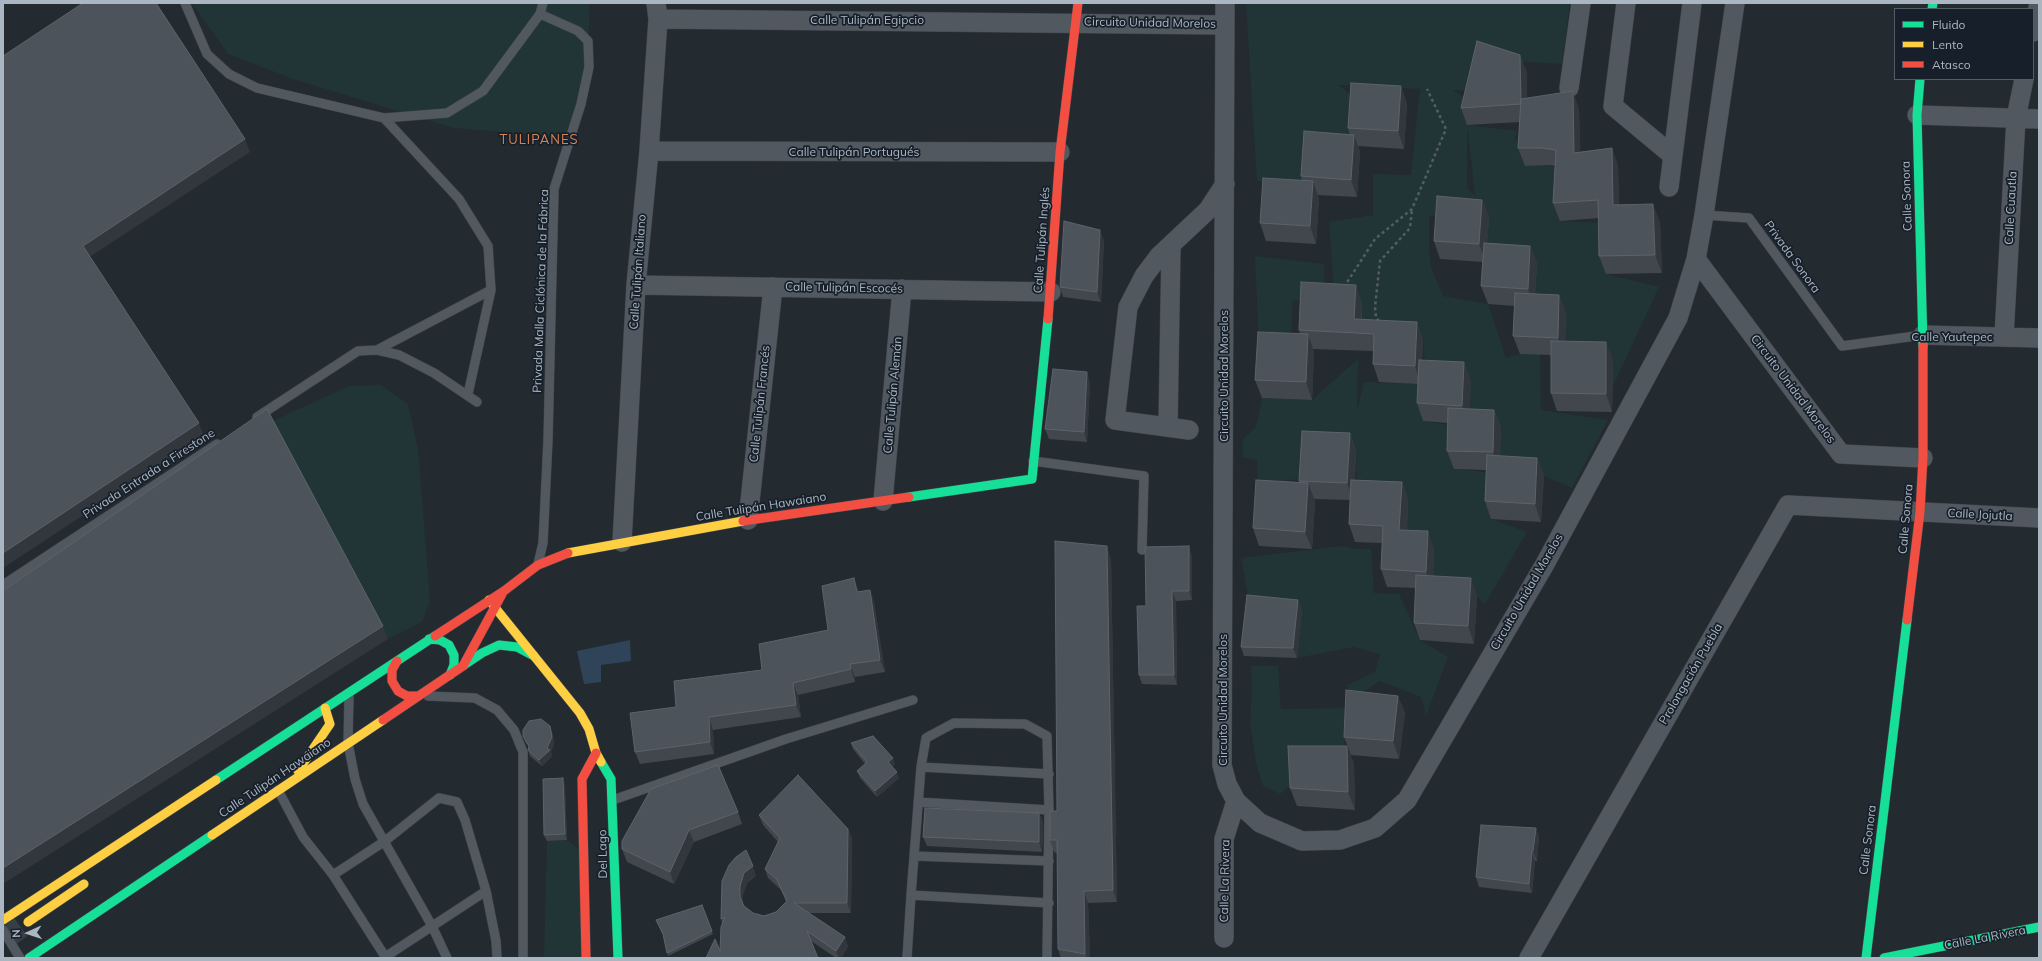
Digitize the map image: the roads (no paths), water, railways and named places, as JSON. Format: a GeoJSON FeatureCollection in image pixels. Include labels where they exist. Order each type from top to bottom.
{"type":"FeatureCollection","features":[{"type":"Feature","properties":{"kind":"street","name":"Calle Tulipán Inglés"},"geometry":{"type":"LineString","coordinates":[[1032,479],[1051,292],[1060,152],[1078,3]]}},
{"type":"Feature","properties":{"kind":"street","name":"Circuito Unidad Morelos"},"geometry":{"type":"LineString","coordinates":[[1225,3],[1223,25],[1225,184],[1222,765],[1227,784],[1236,802],[1260,823],[1302,841],[1340,840],[1375,828],[1407,800],[1545,564],[1678,318],[1696,259],[1704,216],[1735,3]]}},
{"type":"Feature","properties":{"kind":"street"},"geometry":{"type":"LineString","coordinates":[[1569,88],[1581,3]]}},
{"type":"Feature","properties":{"kind":"street"},"geometry":{"type":"LineString","coordinates":[[1626,3],[1613,106],[1672,155]]}},
{"type":"Feature","properties":{"kind":"street"},"geometry":{"type":"LineString","coordinates":[[1669,187],[1692,3]]}},
{"type":"Feature","properties":{"kind":"street"},"geometry":{"type":"LineString","coordinates":[[2034,27],[2039,3]]}},
{"type":"Feature","properties":{"kind":"street","name":"Calle Tulipán Egipcio"},"geometry":{"type":"LineString","coordinates":[[657,11],[1076,22]]}},
{"type":"Feature","properties":{"kind":"street","name":"Calle Tulipán Italiano"},"geometry":{"type":"LineString","coordinates":[[622,542],[636,285],[649,151],[657,11]]}},
{"type":"Feature","properties":{"kind":"street","name":"Circuito Unidad Morelos"},"geometry":{"type":"LineString","coordinates":[[1076,22],[1223,25]]}},
{"type":"Feature","properties":{"kind":"street","name":"Calle Sonora"},"geometry":{"type":"LineString","coordinates":[[1866,958],[1920,512],[1923,458],[1923,335],[1917,115],[1920,80]]}},
{"type":"Feature","properties":{"kind":"street","name":"Calle Cuautla"},"geometry":{"type":"LineString","coordinates":[[2004,337],[2016,118],[2024,80]]}},
{"type":"Feature","properties":{"kind":"street"},"geometry":{"type":"LineString","coordinates":[[1917,115],[2039,119]]}},
{"type":"Feature","properties":{"kind":"street","name":"Calle Tulipán Portugués"},"geometry":{"type":"LineString","coordinates":[[649,151],[1060,152]]}},
{"type":"Feature","properties":{"kind":"street"},"geometry":{"type":"LineString","coordinates":[[1189,430],[1115,420],[1128,307],[1144,276],[1159,256],[1208,210],[1225,184]]}},
{"type":"Feature","properties":{"kind":"street"},"geometry":{"type":"LineString","coordinates":[[1168,427],[1171,246]]}},
{"type":"Feature","properties":{"kind":"street","name":"Circuito Unidad Morelos"},"geometry":{"type":"LineString","coordinates":[[1696,259],[1841,454],[1923,458]]}},
{"type":"Feature","properties":{"kind":"street","name":"Calle Tulipán Escocés"},"geometry":{"type":"LineString","coordinates":[[636,285],[1051,292]]}},
{"type":"Feature","properties":{"kind":"street","name":"Calle Tulipán Francés"},"geometry":{"type":"LineString","coordinates":[[748,520],[773,287]]}},
{"type":"Feature","properties":{"kind":"street","name":"Calle Tulipán Alemán"},"geometry":{"type":"LineString","coordinates":[[884,501],[902,289]]}},
{"type":"Feature","properties":{"kind":"street","name":"Calle Yautepec"},"geometry":{"type":"LineString","coordinates":[[1923,335],[2039,338]]}},
{"type":"Feature","properties":{"kind":"street","name":"Calle Tulipán Hawaiano"},"geometry":{"type":"LineString","coordinates":[[29,958],[463,666],[492,604],[504,591],[538,565],[574,551],[748,520],[1032,479]]}},
{"type":"Feature","properties":{"kind":"street","name":"Prolongación Puebla"},"geometry":{"type":"LineString","coordinates":[[1529,958],[1788,505],[1920,512]]}},
{"type":"Feature","properties":{"kind":"street","name":"Calle Jojutla"},"geometry":{"type":"LineString","coordinates":[[1920,512],[2039,518]]}},
{"type":"Feature","properties":{"kind":"street","name":"Calle Tulipán Hawaiano"},"geometry":{"type":"LineString","coordinates":[[3,920],[429,639],[492,604]]}},
{"type":"Feature","properties":{"kind":"street","name":"Del Lago"},"geometry":{"type":"LineString","coordinates":[[492,604],[534,657],[556,681],[580,713],[589,729],[596,753],[612,779],[614,800],[618,958]]}},
{"type":"Feature","properties":{"kind":"street"},"geometry":{"type":"LineString","coordinates":[[429,639],[440,640],[449,645],[454,655],[454,665],[450,675]]}},
{"type":"Feature","properties":{"kind":"street","name":"Del Lago"},"geometry":{"type":"LineString","coordinates":[[463,666],[482,653],[499,645],[517,647],[534,657]]}},
{"type":"Feature","properties":{"kind":"street"},"geometry":{"type":"LineString","coordinates":[[397,661],[392,670],[392,681],[398,691],[408,696],[418,696]]}},
{"type":"Feature","properties":{"kind":"street"},"geometry":{"type":"LineString","coordinates":[[290,782],[330,724],[325,708]]}},
{"type":"Feature","properties":{"kind":"street"},"geometry":{"type":"LineString","coordinates":[[226,785],[256,753]]}},
{"type":"Feature","properties":{"kind":"street","name":"Del Lago"},"geometry":{"type":"LineString","coordinates":[[586,958],[582,779],[596,753]]}},
{"type":"Feature","properties":{"kind":"street","name":"Calle La Rivera"},"geometry":{"type":"LineString","coordinates":[[1224,938],[1224,839],[1236,802]]}},
{"type":"Feature","properties":{"kind":"street"},"geometry":{"type":"LineString","coordinates":[[28,922],[92,878]]}},
{"type":"Feature","properties":{"kind":"street","name":"Calle La Rivera"},"geometry":{"type":"LineString","coordinates":[[1884,958],[2039,927]]}},
{"type":"Feature","properties":{"kind":"lane"},"geometry":{"type":"LineString","coordinates":[[185,3],[207,54],[229,74],[257,88],[384,118],[447,113],[483,91],[540,14],[543,3]]}},
{"type":"Feature","properties":{"kind":"lane","name":"Privada Malla Ciclónica de la Fábrica"},"geometry":{"type":"LineString","coordinates":[[538,565],[543,543],[548,440],[554,189],[581,104],[589,67],[588,41],[578,31],[540,14]]}},
{"type":"Feature","properties":{"kind":"lane"},"geometry":{"type":"LineString","coordinates":[[384,118],[459,199],[488,246],[491,290],[468,394]]}},
{"type":"Feature","properties":{"kind":"lane","name":"Privada Sonora"},"geometry":{"type":"LineString","coordinates":[[1704,216],[1749,218],[1842,346]]}},
{"type":"Feature","properties":{"kind":"lane"},"geometry":{"type":"LineString","coordinates":[[378,350],[491,290]]}},
{"type":"Feature","properties":{"kind":"lane","name":"Calle Yautepec"},"geometry":{"type":"LineString","coordinates":[[1842,346],[1923,335]]}},
{"type":"Feature","properties":{"kind":"lane"},"geometry":{"type":"LineString","coordinates":[[246,425],[358,351],[378,350],[398,355],[428,370],[468,394],[477,402]]}},
{"type":"Feature","properties":{"kind":"lane","name":"Privada Entrada a Firestone"},"geometry":{"type":"LineString","coordinates":[[3,585],[226,438]]}},
{"type":"Feature","properties":{"kind":"lane"},"geometry":{"type":"LineString","coordinates":[[1033,461],[1144,476],[1142,550]]}},
{"type":"Feature","properties":{"kind":"lane"},"geometry":{"type":"LineString","coordinates":[[349,692],[348,743],[355,779],[364,804],[432,926],[447,958]]}},
{"type":"Feature","properties":{"kind":"lane"},"geometry":{"type":"LineString","coordinates":[[418,696],[452,695],[475,698],[497,710],[514,730],[523,752],[523,958]]}},
{"type":"Feature","properties":{"kind":"lane"},"geometry":{"type":"LineString","coordinates":[[614,800],[786,739],[913,700]]}},
{"type":"Feature","properties":{"kind":"lane"},"geometry":{"type":"LineString","coordinates":[[907,958],[921,767],[926,738],[954,723],[1025,724],[1047,736],[1049,774],[1049,903],[1047,958]]}},
{"type":"Feature","properties":{"kind":"lane"},"geometry":{"type":"LineString","coordinates":[[921,767],[1049,774]]}},
{"type":"Feature","properties":{"kind":"lane"},"geometry":{"type":"LineString","coordinates":[[278,790],[303,837],[333,875],[386,958],[486,891]]}},
{"type":"Feature","properties":{"kind":"lane"},"geometry":{"type":"LineString","coordinates":[[333,875],[385,842],[439,798],[457,802],[465,820],[486,891],[496,941],[497,958]]}},
{"type":"Feature","properties":{"kind":"lane"},"geometry":{"type":"LineString","coordinates":[[918,802],[1049,810]]}},
{"type":"Feature","properties":{"kind":"lane"},"geometry":{"type":"LineString","coordinates":[[914,856],[1049,860]]}},
{"type":"Feature","properties":{"kind":"lane"},"geometry":{"type":"LineString","coordinates":[[911,895],[1049,903]]}},
{"type":"Feature","properties":{"kind":"lane"},"geometry":{"type":"LineString","coordinates":[[3,930],[20,958]]}},
{"type":"Feature","properties":{"kind":"water"},"geometry":{"type":"Polygon","coordinates":[[[630,640],[631,661],[601,665],[601,682],[584,684],[577,651],[630,640]]]}},
{"type":"Feature","properties":{"kind":"tunnel"},"geometry":{"type":"LineString","coordinates":[[3,940],[28,922]]}},
{"type":"Feature","properties":{"kind":"district","name":"TULIPANES"},"geometry":{"type":"Point","coordinates":[539,140]}}]}
